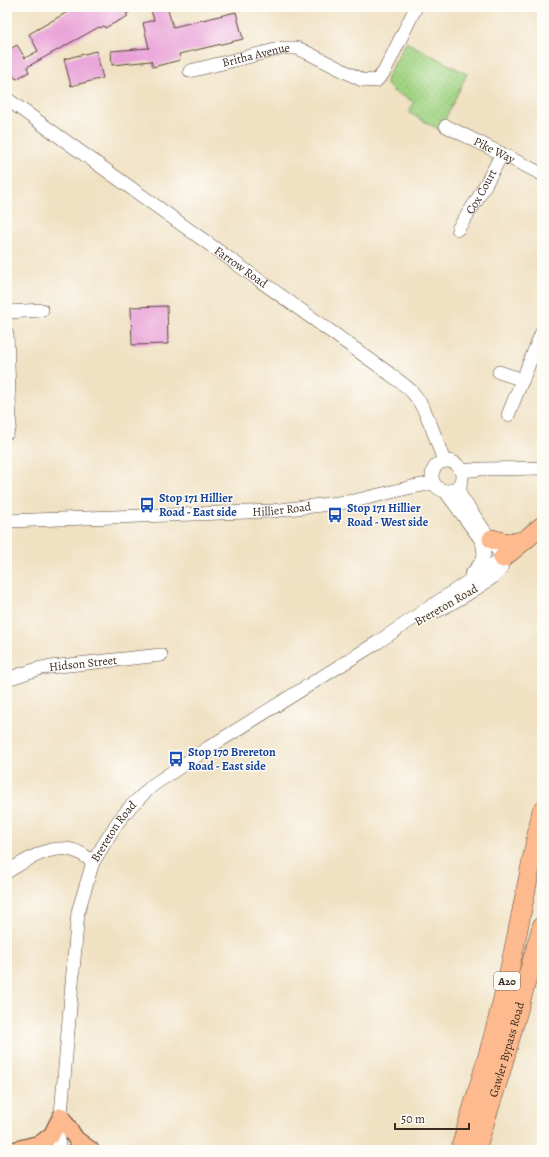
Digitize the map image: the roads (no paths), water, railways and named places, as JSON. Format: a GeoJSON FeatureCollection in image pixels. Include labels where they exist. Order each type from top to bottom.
{"type":"FeatureCollection","features":[{"type":"Feature","properties":{"kind":"highway"},"geometry":{"type":"LineString","coordinates":[[503,558],[542,526]]}},
{"type":"Feature","properties":{"kind":"highway"},"geometry":{"type":"LineString","coordinates":[[492,539],[507,543],[524,541]]}},
{"type":"Feature","properties":{"kind":"highway","name":"Gawler Bypass Road"},"geometry":{"type":"LineString","coordinates":[[460,1150],[503,999],[542,810]]}},
{"type":"Feature","properties":{"kind":"highway","name":"Gawler Bypass Road"},"geometry":{"type":"LineString","coordinates":[[476,1150],[500,1074],[542,926]]}},
{"type":"Feature","properties":{"kind":"main road"},"geometry":{"type":"LineString","coordinates":[[14,1150],[41,1144],[52,1134],[61,1116]]}},
{"type":"Feature","properties":{"kind":"main road"},"geometry":{"type":"LineString","coordinates":[[61,1116],[76,1139],[91,1150]]}},
{"type":"Feature","properties":{"kind":"street","name":"Britha Avenue"},"geometry":{"type":"LineString","coordinates":[[190,71],[283,48],[297,48],[304,50],[362,80],[376,80],[384,72],[416,7]]}},
{"type":"Feature","properties":{"kind":"street","name":"Farrow Road"},"geometry":{"type":"LineString","coordinates":[[7,99],[390,374],[412,392],[431,427],[444,461]]}},
{"type":"Feature","properties":{"kind":"street","name":"Pike Way"},"geometry":{"type":"LineString","coordinates":[[446,126],[542,174]]}},
{"type":"Feature","properties":{"kind":"street","name":"Cox Court"},"geometry":{"type":"LineString","coordinates":[[458,229],[477,200],[502,154]]}},
{"type":"Feature","properties":{"kind":"street"},"geometry":{"type":"LineString","coordinates":[[7,312],[42,310]]}},
{"type":"Feature","properties":{"kind":"street"},"geometry":{"type":"LineString","coordinates":[[508,415],[542,332]]}},
{"type":"Feature","properties":{"kind":"street"},"geometry":{"type":"LineString","coordinates":[[7,334],[10,425],[7,433]]}},
{"type":"Feature","properties":{"kind":"street"},"geometry":{"type":"LineString","coordinates":[[499,372],[523,380]]}},
{"type":"Feature","properties":{"kind":"street"},"geometry":{"type":"LineString","coordinates":[[503,558],[492,539],[460,495],[461,478],[457,464],[448,460],[436,465],[433,469],[433,483],[436,487],[445,491],[454,490],[461,478],[481,469],[542,468]]}},
{"type":"Feature","properties":{"kind":"street","name":"Hillier Road"},"geometry":{"type":"LineString","coordinates":[[7,521],[272,511],[354,501],[433,483]]}},
{"type":"Feature","properties":{"kind":"street","name":"Brereton Road"},"geometry":{"type":"LineString","coordinates":[[445,491],[482,541],[484,547],[483,558],[480,564],[455,590]]}},
{"type":"Feature","properties":{"kind":"street","name":"Brereton Road"},"geometry":{"type":"LineString","coordinates":[[58,1150],[78,912],[93,862],[117,823],[131,806],[153,785],[208,748],[378,642],[503,558]]}},
{"type":"Feature","properties":{"kind":"street","name":"Brereton Road"},"geometry":{"type":"LineString","coordinates":[[378,642],[454,602],[484,583],[500,571],[503,558]]}},
{"type":"Feature","properties":{"kind":"street","name":"Hidson Street"},"geometry":{"type":"LineString","coordinates":[[7,679],[41,668],[161,655]]}},
{"type":"Feature","properties":{"kind":"street"},"geometry":{"type":"LineString","coordinates":[[7,872],[33,856],[59,848],[79,852],[93,862]]}},
{"type":"Feature","properties":{"kind":"place","name":"Stop 171 Hillier Road - East side"},"geometry":{"type":"Point","coordinates":[147,505]}},
{"type":"Feature","properties":{"kind":"place","name":"Stop 171 Hillier Road - West side"},"geometry":{"type":"Point","coordinates":[335,515]}},
{"type":"Feature","properties":{"kind":"place","name":"Stop 170 Brereton Road - East side"},"geometry":{"type":"Point","coordinates":[176,759]}}]}
